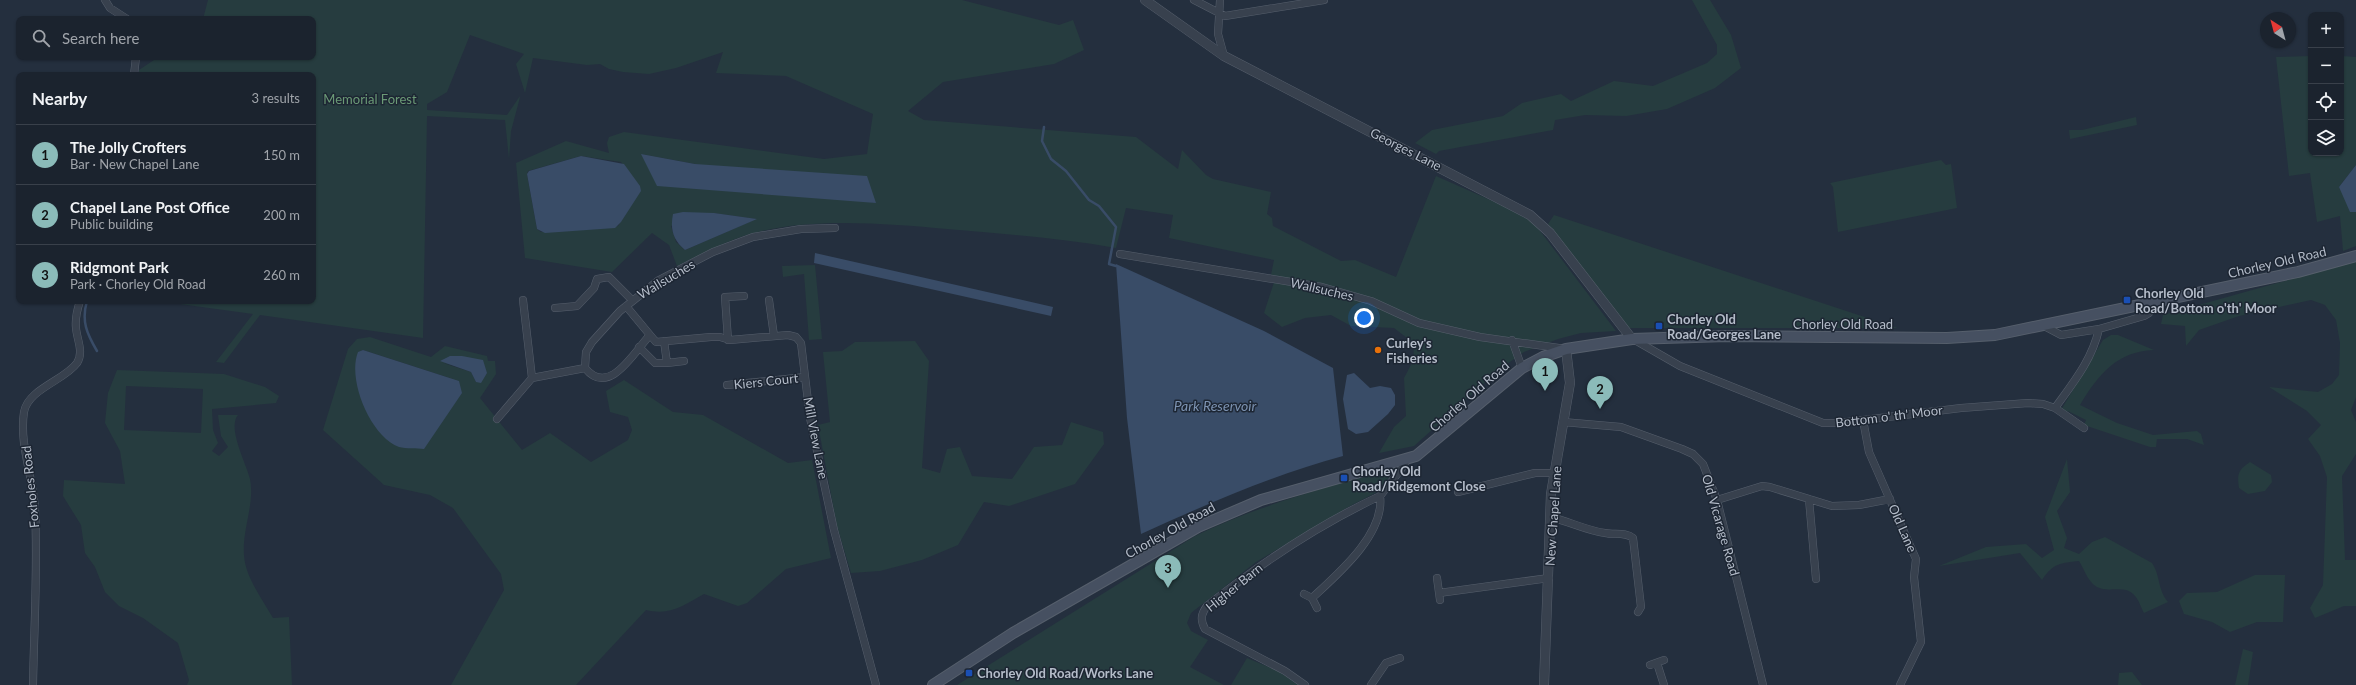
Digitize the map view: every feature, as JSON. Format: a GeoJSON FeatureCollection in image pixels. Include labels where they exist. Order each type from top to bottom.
{"type":"FeatureCollection","features":[{"type":"Feature","properties":{"kind":"main road","name":"Chorley Old Road"},"geometry":{"type":"LineString","coordinates":[[933,685],[1020,629],[1198,527],[1229,512],[1261,500],[1416,456],[1429,447],[1496,388],[1522,368],[1543,357],[1566,349],[1632,338],[1727,336],[1947,338],[1995,335],[2298,272],[2356,256]]}},
{"type":"Feature","properties":{"kind":"street"},"geometry":{"type":"LineString","coordinates":[[105,0],[110,8],[122,16]]}},
{"type":"Feature","properties":{"kind":"street","name":"Georges Lane"},"geometry":{"type":"LineString","coordinates":[[1145,0],[1224,56],[1530,215],[1550,234],[1632,338]]}},
{"type":"Feature","properties":{"kind":"street"},"geometry":{"type":"LineString","coordinates":[[1194,0],[1218,14],[1225,16],[1324,0]]}},
{"type":"Feature","properties":{"kind":"street"},"geometry":{"type":"LineString","coordinates":[[1220,0],[1218,34],[1224,56]]}},
{"type":"Feature","properties":{"kind":"street"},"geometry":{"type":"LineString","coordinates":[[134,72],[136,60]]}},
{"type":"Feature","properties":{"kind":"street","name":"Wallsuches"},"geometry":{"type":"LineString","coordinates":[[585,368],[585,357],[588,347],[626,306],[632,300],[678,270],[713,252],[740,241],[771,233],[835,228]]}},
{"type":"Feature","properties":{"kind":"street","name":"Wallsuches"},"geometry":{"type":"LineString","coordinates":[[1120,254],[1322,287],[1371,302],[1419,323],[1480,337],[1512,340],[1566,349]]}},
{"type":"Feature","properties":{"kind":"street"},"geometry":{"type":"LineString","coordinates":[[555,308],[577,306],[594,288],[597,279],[608,277],[632,300]]}},
{"type":"Feature","properties":{"kind":"street"},"geometry":{"type":"LineString","coordinates":[[728,340],[725,297],[744,296]]}},
{"type":"Feature","properties":{"kind":"street"},"geometry":{"type":"LineString","coordinates":[[523,300],[532,378]]}},
{"type":"Feature","properties":{"kind":"street"},"geometry":{"type":"LineString","coordinates":[[769,300],[774,336]]}},
{"type":"Feature","properties":{"kind":"street"},"geometry":{"type":"LineString","coordinates":[[2044,326],[2061,334],[2099,329],[2144,316],[2149,313],[2154,302]]}},
{"type":"Feature","properties":{"kind":"street","name":"Foxholes Road"},"geometry":{"type":"LineString","coordinates":[[33,685],[36,538],[35,507],[24,430],[24,411],[45,387],[74,366],[78,361],[81,351],[76,328],[76,316],[79,304]]}},
{"type":"Feature","properties":{"kind":"street","name":"Mill View Lane"},"geometry":{"type":"LineString","coordinates":[[626,306],[656,342],[720,337],[728,340],[774,336],[796,337],[801,343],[810,418],[834,530],[876,685]]}},
{"type":"Feature","properties":{"kind":"street"},"geometry":{"type":"LineString","coordinates":[[2055,408],[2076,380],[2094,348],[2099,329]]}},
{"type":"Feature","properties":{"kind":"street"},"geometry":{"type":"LineString","coordinates":[[497,419],[532,378],[585,368],[590,374],[601,378],[614,376],[650,335]]}},
{"type":"Feature","properties":{"kind":"street","name":"Bottom o' th' Moor"},"geometry":{"type":"LineString","coordinates":[[1632,338],[1680,366],[1785,406],[1814,420],[1839,423],[1961,408],[2028,403],[2043,404],[2055,408],[2084,428]]}},
{"type":"Feature","properties":{"kind":"street"},"geometry":{"type":"LineString","coordinates":[[1512,340],[1522,368]]}},
{"type":"Feature","properties":{"kind":"street"},"geometry":{"type":"LineString","coordinates":[[664,341],[667,363]]}},
{"type":"Feature","properties":{"kind":"street"},"geometry":{"type":"LineString","coordinates":[[639,347],[655,363],[684,361]]}},
{"type":"Feature","properties":{"kind":"street","name":"New Chapel Lane"},"geometry":{"type":"LineString","coordinates":[[1544,685],[1550,517],[1554,473],[1570,383],[1566,349]]}},
{"type":"Feature","properties":{"kind":"street","name":"Kiers Court"},"geometry":{"type":"LineString","coordinates":[[727,385],[805,377]]}},
{"type":"Feature","properties":{"kind":"street","name":"Old Lane"},"geometry":{"type":"LineString","coordinates":[[1863,420],[1869,452],[1916,559],[1914,577],[1921,642],[1900,685]]}},
{"type":"Feature","properties":{"kind":"street","name":"Old Vicarage Road"},"geometry":{"type":"LineString","coordinates":[[1563,422],[1621,427],[1693,454],[1707,471],[1717,500],[1763,685]]}},
{"type":"Feature","properties":{"kind":"street"},"geometry":{"type":"LineString","coordinates":[[1312,598],[1354,557],[1366,539],[1381,508],[1380,496],[1402,468],[1407,459]]}},
{"type":"Feature","properties":{"kind":"street"},"geometry":{"type":"LineString","coordinates":[[1458,492],[1535,473],[1554,473]]}},
{"type":"Feature","properties":{"kind":"street"},"geometry":{"type":"LineString","coordinates":[[1717,500],[1762,486],[1841,507],[1890,499]]}},
{"type":"Feature","properties":{"kind":"street","name":"Higher Barn"},"geometry":{"type":"LineString","coordinates":[[1305,685],[1285,671],[1205,629],[1201,618],[1202,612],[1207,606],[1259,566],[1351,510],[1380,496]]}},
{"type":"Feature","properties":{"kind":"street"},"geometry":{"type":"LineString","coordinates":[[1809,499],[1816,579]]}},
{"type":"Feature","properties":{"kind":"street"},"geometry":{"type":"LineString","coordinates":[[1550,517],[1570,521],[1603,533],[1625,535],[1633,538],[1641,607],[1638,612]]}},
{"type":"Feature","properties":{"kind":"street"},"geometry":{"type":"LineString","coordinates":[[1437,578],[1439,597],[1549,578]]}},
{"type":"Feature","properties":{"kind":"street"},"geometry":{"type":"LineString","coordinates":[[1304,594],[1312,598],[1317,608]]}},
{"type":"Feature","properties":{"kind":"street"},"geometry":{"type":"LineString","coordinates":[[1371,685],[1386,663],[1400,658]]}},
{"type":"Feature","properties":{"kind":"street"},"geometry":{"type":"LineString","coordinates":[[1657,663],[1664,685]]}},
{"type":"Feature","properties":{"kind":"green space","name":"Memorial Forest"},"geometry":{"type":"Polygon","coordinates":[[[208,0],[962,0],[1059,25],[1073,20],[1084,50],[1054,64],[943,82],[908,111],[924,120],[1136,137],[1178,169],[1182,150],[1206,175],[1213,179],[1271,192],[1267,214],[1272,218],[1273,226],[1341,261],[1355,260],[1396,277],[1436,176],[1506,207],[1534,223],[1616,331],[1581,333],[1558,339],[1524,352],[1500,369],[1414,446],[1379,453],[1394,427],[1406,416],[1404,378],[1413,361],[1414,347],[1407,338],[1394,328],[1351,326],[1331,315],[1305,318],[1282,327],[1264,313],[1276,276],[1271,275],[1274,260],[1169,238],[1173,215],[1126,208],[1116,248],[1053,239],[947,229],[900,225],[825,223],[777,228],[754,233],[724,243],[677,266],[669,245],[652,233],[612,272],[525,258],[516,163],[566,141],[609,153],[607,143],[609,137],[624,132],[824,159],[867,154],[873,114],[786,76],[716,73],[723,52],[676,68],[649,74],[623,72],[609,69],[600,64],[587,65],[533,58],[525,93],[516,64],[524,54],[470,35],[447,92],[427,104],[427,110],[507,115],[520,96],[511,131],[509,159],[505,120],[427,116],[423,338],[260,315],[224,363],[216,362],[253,314],[180,304],[316,304],[316,72],[139,72],[139,70],[154,60],[316,60],[316,16],[204,16],[208,0]],[[641,154],[875,203],[695,164],[641,154]],[[581,156],[528,171],[527,174],[537,229],[541,232],[618,226],[640,191],[621,162],[581,156]],[[713,213],[671,226],[676,242],[685,250],[756,219],[713,213]]]}},
{"type":"Feature","properties":{"kind":"green space"},"geometry":{"type":"Polygon","coordinates":[[[1692,0],[1710,0],[1731,35],[1741,68],[1715,88],[1667,109],[1626,116],[1585,115],[1555,120],[1553,130],[1439,151],[1436,154],[1415,143],[1432,130],[1503,116],[1522,103],[1561,94],[1571,101],[1614,81],[1653,86],[1707,63],[1717,54],[1717,45],[1692,0]]]}},
{"type":"Feature","properties":{"kind":"green space"},"geometry":{"type":"Polygon","coordinates":[[[2308,56],[2308,156],[2344,156],[2344,56],[2356,57],[2356,165],[2339,187],[2356,212],[2356,246],[2343,251],[2340,216],[2317,222],[2310,173],[2289,176],[2276,57],[2308,56]]]}},
{"type":"Feature","properties":{"kind":"green space"},"geometry":{"type":"Polygon","coordinates":[[[2136,117],[2137,125],[2070,139],[2069,130],[2082,130],[2136,117]]]}},
{"type":"Feature","properties":{"kind":"green space"},"geometry":{"type":"Polygon","coordinates":[[[1941,160],[1946,165],[1951,164],[1957,208],[1838,232],[1833,187],[1830,183],[1941,160]]]}},
{"type":"Feature","properties":{"kind":"green space"},"geometry":{"type":"Polygon","coordinates":[[[1554,215],[1898,328],[1629,328],[1548,224],[1554,215]]]}},
{"type":"Feature","properties":{"kind":"green space"},"geometry":{"type":"Polygon","coordinates":[[[2356,261],[2356,397],[2351,410],[2356,422],[2356,454],[2342,476],[2345,560],[2356,560],[2356,606],[2344,606],[2315,618],[2310,608],[2323,585],[2327,477],[2320,456],[2308,439],[2321,425],[2307,411],[2269,387],[2318,392],[2332,384],[2339,375],[2340,343],[2336,320],[2325,305],[2311,300],[2239,316],[2199,330],[2186,346],[2185,326],[2161,324],[2163,315],[2356,261]]]}},
{"type":"Feature","properties":{"kind":"green space"},"geometry":{"type":"Polygon","coordinates":[[[815,265],[822,339],[809,340],[804,274],[783,277],[782,266],[815,265]]]}},
{"type":"Feature","properties":{"kind":"green space"},"geometry":{"type":"Polygon","coordinates":[[[2111,335],[2118,335],[2154,350],[2141,351],[2119,360],[2094,384],[2080,405],[2117,423],[2153,435],[2197,431],[2201,434],[2204,445],[2187,439],[2157,439],[2156,447],[2150,447],[2084,425],[2086,420],[2068,411],[2066,413],[2061,410],[2103,340],[2111,335]]]}},
{"type":"Feature","properties":{"kind":"green space"},"geometry":{"type":"Polygon","coordinates":[[[370,337],[431,357],[445,346],[487,356],[488,361],[495,361],[496,374],[480,398],[522,450],[550,433],[591,462],[628,440],[632,430],[628,417],[610,412],[606,391],[624,380],[673,412],[703,415],[788,463],[812,460],[831,558],[786,569],[747,603],[738,606],[704,594],[670,610],[662,612],[646,610],[576,685],[451,685],[504,590],[501,574],[453,508],[430,495],[384,485],[323,430],[348,349],[357,339],[370,337]],[[363,350],[359,352],[459,381],[363,350]],[[443,363],[471,372],[476,382],[487,373],[443,363]]]}},
{"type":"Feature","properties":{"kind":"green space"},"geometry":{"type":"Polygon","coordinates":[[[915,341],[929,361],[922,468],[940,473],[947,449],[960,447],[972,476],[1012,479],[1034,447],[1062,445],[1071,422],[1103,432],[1104,444],[1075,484],[1009,506],[984,502],[958,545],[922,560],[880,571],[851,573],[837,526],[818,425],[830,422],[823,352],[842,351],[855,342],[915,341]]]}},
{"type":"Feature","properties":{"kind":"green space"},"geometry":{"type":"Polygon","coordinates":[[[117,370],[224,374],[265,387],[279,396],[276,403],[212,409],[213,430],[218,443],[212,451],[219,456],[228,447],[221,436],[218,415],[238,415],[235,421],[236,437],[250,479],[251,488],[250,507],[244,545],[245,563],[255,588],[273,618],[289,617],[292,685],[187,685],[189,680],[178,643],[143,618],[119,606],[105,592],[95,567],[85,553],[81,525],[63,496],[64,480],[125,484],[120,451],[105,423],[108,393],[117,370]],[[126,386],[124,430],[201,433],[203,389],[126,386]]]}},
{"type":"Feature","properties":{"kind":"green space"},"geometry":{"type":"Polygon","coordinates":[[[2067,459],[2070,492],[2057,511],[2067,538],[2064,548],[2079,554],[2092,542],[2105,537],[2152,563],[2157,573],[2162,592],[2168,602],[2144,613],[2138,600],[2131,592],[2121,589],[2104,589],[2094,585],[2087,577],[2079,561],[2067,562],[2054,567],[2042,580],[2020,553],[1939,566],[1986,547],[2026,544],[2042,558],[2054,550],[2045,517],[2067,459]]]}},
{"type":"Feature","properties":{"kind":"green space"},"geometry":{"type":"Polygon","coordinates":[[[2250,462],[2271,475],[2272,482],[2265,491],[2248,494],[2239,488],[2239,473],[2243,467],[2250,462]]]}},
{"type":"Feature","properties":{"kind":"green space"},"geometry":{"type":"Polygon","coordinates":[[[1397,468],[1377,492],[1350,506],[1256,562],[1191,613],[1187,623],[1191,631],[1208,640],[1190,667],[1224,685],[957,685],[1195,536],[1244,515],[1294,497],[1397,468]]]}},
{"type":"Feature","properties":{"kind":"green space"},"geometry":{"type":"Polygon","coordinates":[[[2255,575],[2285,575],[2283,622],[2257,622],[2230,632],[2212,622],[2184,614],[2179,601],[2187,593],[2217,592],[2255,575]]]}},
{"type":"Feature","properties":{"kind":"green space"},"geometry":{"type":"Polygon","coordinates":[[[2243,649],[2253,652],[2248,685],[2235,685],[2243,649]]]}},
{"type":"Feature","properties":{"kind":"green space"},"geometry":{"type":"Polygon","coordinates":[[[1247,658],[1280,672],[1298,685],[1231,685],[1247,658]]]}},
{"type":"Feature","properties":{"kind":"green space"},"geometry":{"type":"Polygon","coordinates":[[[2132,672],[2142,685],[2118,685],[2119,673],[2132,672]]]}},
{"type":"Feature","properties":{"kind":"water"},"geometry":{"type":"Polygon","coordinates":[[[641,154],[695,164],[867,176],[876,203],[657,186],[641,154]]]}},
{"type":"Feature","properties":{"kind":"water"},"geometry":{"type":"Polygon","coordinates":[[[581,156],[624,164],[640,186],[641,191],[621,222],[615,228],[545,233],[537,229],[527,174],[529,171],[581,156]]]}},
{"type":"Feature","properties":{"kind":"water"},"geometry":{"type":"Polygon","coordinates":[[[2356,165],[2356,212],[2350,212],[2339,187],[2356,165]]]}},
{"type":"Feature","properties":{"kind":"water"},"geometry":{"type":"Polygon","coordinates":[[[683,212],[714,213],[757,219],[685,250],[675,238],[672,229],[673,214],[683,212]]]}},
{"type":"Feature","properties":{"kind":"water"},"geometry":{"type":"Polygon","coordinates":[[[815,253],[1053,307],[1051,316],[814,263],[815,253]]]}},
{"type":"Feature","properties":{"kind":"water","name":"Park Reservoir"},"geometry":{"type":"Polygon","coordinates":[[[1116,264],[1264,331],[1333,368],[1343,456],[1266,481],[1215,501],[1141,534],[1127,418],[1116,264]]]}},
{"type":"Feature","properties":{"kind":"water"},"geometry":{"type":"Polygon","coordinates":[[[363,350],[459,381],[462,393],[424,449],[399,447],[388,441],[370,419],[358,391],[356,377],[355,363],[358,352],[363,350]]]}},
{"type":"Feature","properties":{"kind":"water"},"geometry":{"type":"Polygon","coordinates":[[[450,356],[462,356],[483,360],[487,373],[481,383],[476,382],[471,372],[440,361],[450,356]]]}},
{"type":"Feature","properties":{"kind":"water"},"geometry":{"type":"Polygon","coordinates":[[[1354,373],[1370,388],[1380,386],[1391,388],[1395,395],[1395,405],[1388,414],[1368,432],[1356,434],[1348,429],[1343,399],[1347,375],[1354,373]]]}},
{"type":"Feature","properties":{"kind":"waterway"},"geometry":{"type":"LineString","coordinates":[[1044,127],[1042,141],[1051,159],[1066,171],[1089,200],[1099,206],[1116,227],[1109,264],[1116,266]]}},
{"type":"Feature","properties":{"kind":"waterway"},"geometry":{"type":"LineString","coordinates":[[86,304],[86,327],[90,339],[97,351]]}},
{"type":"Feature","properties":{"kind":"place","name":"Chorley Old Road/Bottom o'th' Moor"},"geometry":{"type":"Point","coordinates":[2127,300]}},
{"type":"Feature","properties":{"kind":"place","name":"Chorley Old Road/Georges Lane"},"geometry":{"type":"Point","coordinates":[1659,326]}},
{"type":"Feature","properties":{"kind":"place","name":"Curley's Fisheries"},"geometry":{"type":"Point","coordinates":[1378,350]}},
{"type":"Feature","properties":{"kind":"place","name":"The Jolly Crofters"},"geometry":{"type":"Point","coordinates":[1545,391]}},
{"type":"Feature","properties":{"kind":"place","name":"Chapel Lane Post Office"},"geometry":{"type":"Point","coordinates":[1600,409]}},
{"type":"Feature","properties":{"kind":"place","name":"Chorley Old Road/Ridgemont Close"},"geometry":{"type":"Point","coordinates":[1344,478]}},
{"type":"Feature","properties":{"kind":"place","name":"Ridgmont Park"},"geometry":{"type":"Point","coordinates":[1168,588]}},
{"type":"Feature","properties":{"kind":"place","name":"Chorley Old Road/Works Lane"},"geometry":{"type":"Point","coordinates":[969,673]}}]}
